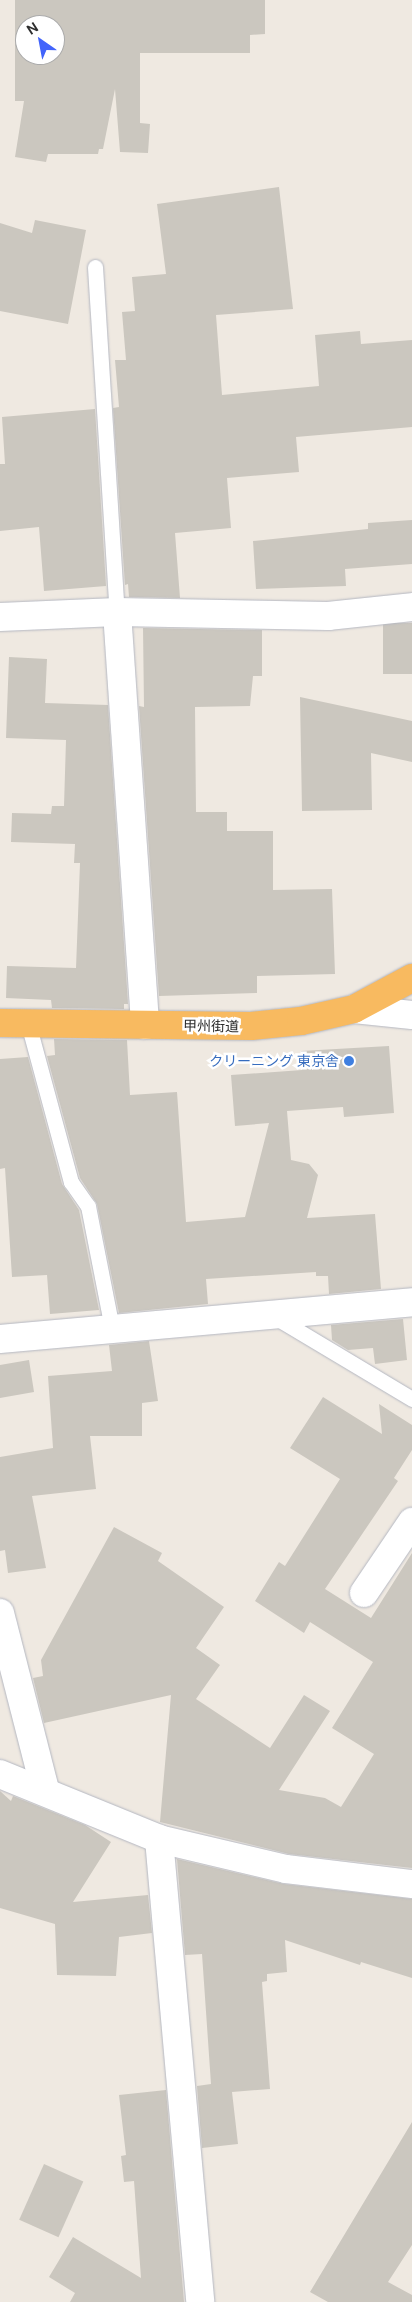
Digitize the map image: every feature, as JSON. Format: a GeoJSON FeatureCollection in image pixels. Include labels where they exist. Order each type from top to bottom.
{"type":"FeatureCollection","features":[{"type":"Feature","properties":{"kind":"highway","name":"甲州街道"},"geometry":{"type":"LineString","coordinates":[[0,1022],[252,1026],[301,1021],[354,1009],[412,978]]}},
{"type":"Feature","properties":{"kind":"street"},"geometry":{"type":"LineString","coordinates":[[0,617],[116,612],[328,616],[412,607]]}},
{"type":"Feature","properties":{"kind":"street"},"geometry":{"type":"LineString","coordinates":[[116,612],[145,1025]]}},
{"type":"Feature","properties":{"kind":"street"},"geometry":{"type":"LineString","coordinates":[[354,1009],[412,1015]]}},
{"type":"Feature","properties":{"kind":"street"},"geometry":{"type":"LineString","coordinates":[[0,1339],[270,1313],[412,1302]]}},
{"type":"Feature","properties":{"kind":"street"},"geometry":{"type":"LineString","coordinates":[[364,1593],[412,1522]]}},
{"type":"Feature","properties":{"kind":"street"},"geometry":{"type":"LineString","coordinates":[[0,1613],[45,1790]]}},
{"type":"Feature","properties":{"kind":"street"},"geometry":{"type":"LineString","coordinates":[[0,1774],[45,1790],[159,1839],[286,1869],[412,1884]]}},
{"type":"Feature","properties":{"kind":"street"},"geometry":{"type":"LineString","coordinates":[[159,1839],[200,2302]]}},
{"type":"Feature","properties":{"kind":"lane"},"geometry":{"type":"LineString","coordinates":[[95,267],[116,612]]}},
{"type":"Feature","properties":{"kind":"lane"},"geometry":{"type":"LineString","coordinates":[[28,1023],[71,1182],[88,1206],[112,1328]]}},
{"type":"Feature","properties":{"kind":"lane"},"geometry":{"type":"LineString","coordinates":[[270,1313],[412,1399]]}},
{"type":"Feature","properties":{"kind":"building"},"geometry":{"type":"Polygon","coordinates":[[[15,0],[265,0],[265,34],[250,35],[250,53],[140,53],[140,123],[150,124],[148,153],[120,152],[115,89],[103,149],[99,149],[98,154],[48,154],[46,162],[15,157],[24,101],[15,101],[15,65],[65,65],[65,15],[15,15],[15,0]]]}},
{"type":"Feature","properties":{"kind":"building"},"geometry":{"type":"Polygon","coordinates":[[[279,187],[293,309],[216,315],[222,395],[319,386],[315,335],[360,331],[361,344],[412,340],[412,427],[296,437],[299,472],[227,478],[231,528],[175,533],[180,598],[129,597],[128,584],[125,585],[113,408],[119,407],[115,360],[126,360],[122,312],[135,311],[132,277],[166,274],[157,204],[279,187]]]}},
{"type":"Feature","properties":{"kind":"building"},"geometry":{"type":"Polygon","coordinates":[[[35,220],[86,230],[68,324],[0,311],[0,223],[32,233],[35,220]]]}},
{"type":"Feature","properties":{"kind":"building"},"geometry":{"type":"Polygon","coordinates":[[[95,409],[106,586],[44,591],[39,527],[0,531],[0,464],[5,464],[2,417],[95,409]]]}},
{"type":"Feature","properties":{"kind":"building"},"geometry":{"type":"Polygon","coordinates":[[[412,520],[412,564],[345,569],[346,586],[256,589],[253,541],[368,529],[368,523],[412,520]]]}},
{"type":"Feature","properties":{"kind":"building"},"geometry":{"type":"Polygon","coordinates":[[[383,623],[412,623],[412,674],[383,674],[383,623]]]}},
{"type":"Feature","properties":{"kind":"building"},"geometry":{"type":"Polygon","coordinates":[[[143,628],[262,630],[262,676],[253,676],[250,706],[195,707],[196,812],[227,812],[227,831],[273,831],[273,890],[332,889],[335,974],[257,976],[257,993],[159,996],[139,706],[144,707],[143,628]]]}},
{"type":"Feature","properties":{"kind":"building"},"geometry":{"type":"Polygon","coordinates":[[[9,657],[47,659],[45,703],[108,705],[128,1004],[124,1004],[124,1009],[52,1008],[51,1000],[6,998],[7,966],[76,968],[80,863],[74,863],[75,844],[11,842],[12,813],[51,814],[52,806],[64,806],[66,740],[6,738],[9,657]]]}},
{"type":"Feature","properties":{"kind":"building"},"geometry":{"type":"Polygon","coordinates":[[[300,697],[412,721],[412,762],[371,753],[372,810],[302,811],[300,697]]]}},
{"type":"Feature","properties":{"kind":"building"},"geometry":{"type":"Polygon","coordinates":[[[54,1039],[127,1040],[130,1095],[177,1092],[186,1222],[245,1217],[269,1123],[235,1126],[231,1075],[302,1070],[301,1051],[389,1046],[394,1113],[344,1117],[343,1107],[287,1111],[291,1160],[309,1164],[318,1175],[307,1218],[375,1214],[381,1289],[329,1294],[328,1276],[316,1276],[316,1272],[206,1279],[208,1304],[119,1313],[97,1204],[80,1178],[47,1056],[55,1055],[54,1039]]]}},
{"type":"Feature","properties":{"kind":"building"},"geometry":{"type":"Polygon","coordinates":[[[28,1057],[62,1184],[79,1210],[99,1310],[50,1314],[47,1275],[12,1277],[5,1168],[0,1169],[0,1059],[28,1057]]]}},
{"type":"Feature","properties":{"kind":"building"},"geometry":{"type":"Polygon","coordinates":[[[403,1319],[407,1360],[375,1364],[373,1348],[348,1350],[332,1340],[331,1325],[403,1319]]]}},
{"type":"Feature","properties":{"kind":"building"},"geometry":{"type":"Polygon","coordinates":[[[149,1341],[158,1401],[142,1403],[142,1436],[90,1436],[96,1489],[32,1496],[46,1568],[8,1573],[5,1550],[0,1551],[0,1457],[53,1448],[48,1376],[112,1371],[109,1345],[149,1341]]]}},
{"type":"Feature","properties":{"kind":"building"},"geometry":{"type":"Polygon","coordinates":[[[29,1360],[34,1392],[0,1398],[0,1365],[29,1360]]]}},
{"type":"Feature","properties":{"kind":"building"},"geometry":{"type":"Polygon","coordinates":[[[323,1397],[382,1434],[379,1404],[412,1425],[412,1450],[394,1478],[398,1481],[325,1589],[371,1618],[412,1553],[412,1868],[289,1854],[160,1822],[171,1695],[44,1723],[33,1678],[43,1676],[41,1660],[114,1527],[162,1553],[158,1561],[224,1607],[196,1648],[220,1665],[196,1699],[270,1748],[304,1695],[330,1711],[279,1790],[325,1798],[341,1807],[374,1754],[332,1728],[373,1662],[310,1622],[304,1633],[255,1601],[279,1562],[285,1566],[340,1479],[290,1448],[323,1397]]]}},
{"type":"Feature","properties":{"kind":"building"},"geometry":{"type":"Polygon","coordinates":[[[0,1791],[11,1801],[13,1796],[85,1825],[111,1842],[73,1902],[148,1895],[152,1933],[119,1937],[116,1976],[57,1975],[55,1924],[0,1908],[0,1791]]]}},
{"type":"Feature","properties":{"kind":"building"},"geometry":{"type":"Polygon","coordinates":[[[177,1859],[284,1884],[412,1899],[412,1978],[361,1962],[360,1965],[285,1940],[287,1972],[267,1974],[267,1981],[262,1982],[270,2089],[232,2092],[238,2144],[202,2148],[197,2086],[211,2084],[202,1954],[185,1955],[177,1859]]]}},
{"type":"Feature","properties":{"kind":"building"},"geometry":{"type":"Polygon","coordinates":[[[166,2090],[184,2302],[70,2302],[75,2293],[49,2277],[73,2237],[141,2278],[134,2181],[124,2182],[121,2156],[126,2155],[119,2095],[166,2090]]]}},
{"type":"Feature","properties":{"kind":"building"},"geometry":{"type":"Polygon","coordinates":[[[412,2122],[412,2245],[388,2282],[412,2295],[412,2302],[328,2302],[310,2292],[412,2122]]]}},
{"type":"Feature","properties":{"kind":"building"},"geometry":{"type":"Polygon","coordinates":[[[44,2164],[83,2181],[58,2237],[19,2220],[44,2164]]]}},
{"type":"Feature","properties":{"kind":"place","name":"クリーニング 東京舎"},"geometry":{"type":"Point","coordinates":[349,1061]}}]}
